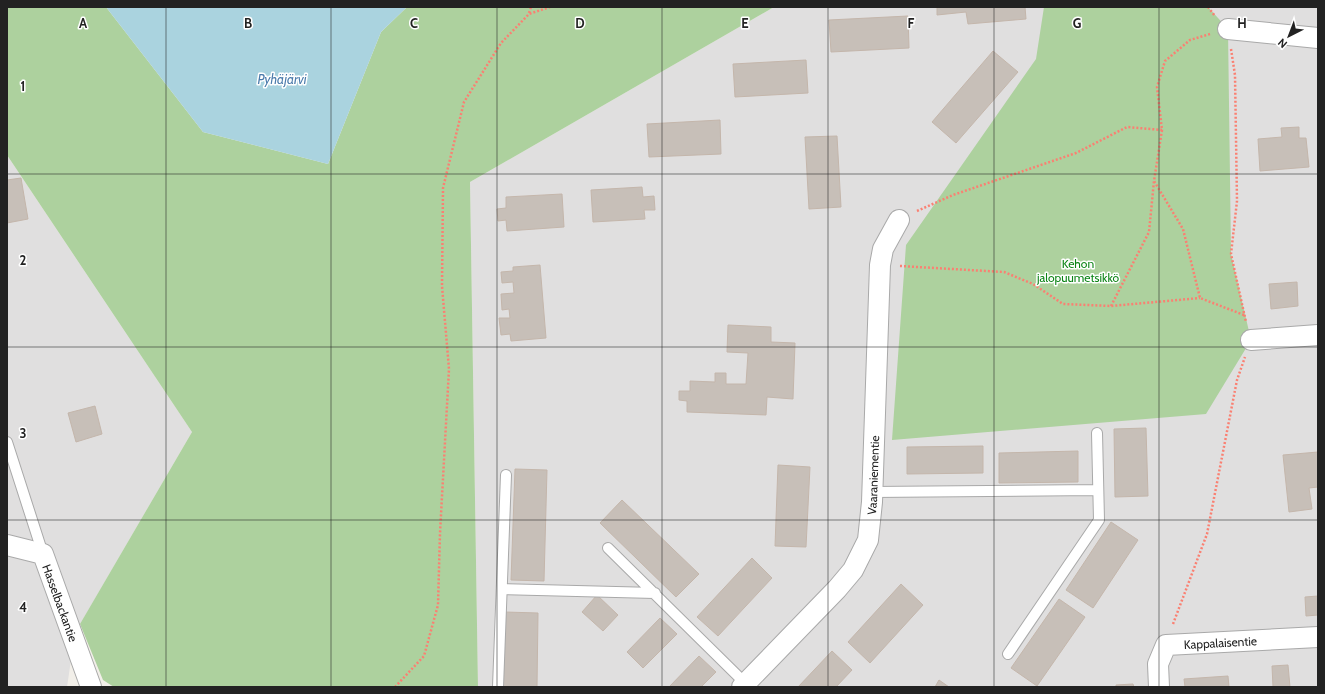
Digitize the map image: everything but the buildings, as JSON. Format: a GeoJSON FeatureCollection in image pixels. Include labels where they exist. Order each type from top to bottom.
{"type":"FeatureCollection","features":[{"type":"Feature","properties":{"kind":"street"},"geometry":{"type":"LineString","coordinates":[[1228,29],[1318,38]]}},
{"type":"Feature","properties":{"kind":"street","name":"Vaaraniementie"},"geometry":{"type":"LineString","coordinates":[[744,685],[854,570],[868,540],[872,492],[880,265],[882,249],[899,220]]}},
{"type":"Feature","properties":{"kind":"street"},"geometry":{"type":"LineString","coordinates":[[1251,340],[1318,335]]}},
{"type":"Feature","properties":{"kind":"street","name":"Hasselbackantie"},"geometry":{"type":"LineString","coordinates":[[7,545],[43,554],[91,687]]}},
{"type":"Feature","properties":{"kind":"street","name":"Kappalaisentie"},"geometry":{"type":"LineString","coordinates":[[1159,687],[1158,664],[1166,645],[1318,637]]}},
{"type":"Feature","properties":{"kind":"lane"},"geometry":{"type":"LineString","coordinates":[[1008,654],[1099,520],[1097,490],[1097,433]]}},
{"type":"Feature","properties":{"kind":"lane"},"geometry":{"type":"LineString","coordinates":[[7,442],[43,554]]}},
{"type":"Feature","properties":{"kind":"lane"},"geometry":{"type":"LineString","coordinates":[[498,687],[506,475]]}},
{"type":"Feature","properties":{"kind":"lane"},"geometry":{"type":"LineString","coordinates":[[872,492],[1097,490]]}},
{"type":"Feature","properties":{"kind":"lane"},"geometry":{"type":"LineString","coordinates":[[608,548],[655,593],[744,685]]}},
{"type":"Feature","properties":{"kind":"lane"},"geometry":{"type":"LineString","coordinates":[[502,589],[655,593]]}},
{"type":"Feature","properties":{"kind":"path"},"geometry":{"type":"LineString","coordinates":[[529,14],[531,7]]}},
{"type":"Feature","properties":{"kind":"path"},"geometry":{"type":"LineString","coordinates":[[395,687],[424,656],[438,605],[440,533],[449,369],[442,286],[443,188],[464,102],[501,43],[529,14],[550,7]]}},
{"type":"Feature","properties":{"kind":"path"},"geometry":{"type":"LineString","coordinates":[[1110,306],[1149,232],[1154,180],[1162,130],[1157,87],[1165,61],[1190,40],[1228,29],[1235,83],[1237,201],[1231,254],[1251,340],[1237,380],[1208,534],[1178,608],[1166,645]]}},
{"type":"Feature","properties":{"kind":"path"},"geometry":{"type":"LineString","coordinates":[[899,220],[953,195],[1076,154],[1127,128],[1162,130]]}},
{"type":"Feature","properties":{"kind":"path"},"geometry":{"type":"LineString","coordinates":[[1154,180],[1183,229],[1200,298]]}},
{"type":"Feature","properties":{"kind":"path"},"geometry":{"type":"LineString","coordinates":[[880,265],[1004,272],[1033,284],[1063,304],[1110,306],[1200,298],[1244,315]]}},
{"type":"Feature","properties":{"kind":"shaded area"},"geometry":{"type":"Polygon","coordinates":[[[774,7],[1318,7],[1318,687],[478,687],[470,182],[774,7]]]}},
{"type":"Feature","properties":{"kind":"shaded area"},"geometry":{"type":"Polygon","coordinates":[[[7,155],[192,432],[75,633],[67,687],[7,687],[7,155]]]}},
{"type":"Feature","properties":{"kind":"green space"},"geometry":{"type":"Polygon","coordinates":[[[7,7],[106,7],[203,132],[328,164],[381,32],[407,7],[774,7],[470,182],[478,687],[114,687],[103,680],[80,624],[192,432],[7,155],[7,7]]]}},
{"type":"Feature","properties":{"kind":"green space","name":"Kehon jalopuumetsikkö"},"geometry":{"type":"Polygon","coordinates":[[[1044,7],[1208,7],[1228,29],[1231,254],[1251,340],[1206,414],[892,440],[906,245],[1036,59],[1044,7]]]}},
{"type":"Feature","properties":{"kind":"water","name":"Pyhäjärvi"},"geometry":{"type":"Polygon","coordinates":[[[106,7],[407,7],[381,32],[328,164],[203,132],[106,7]]]}}]}
